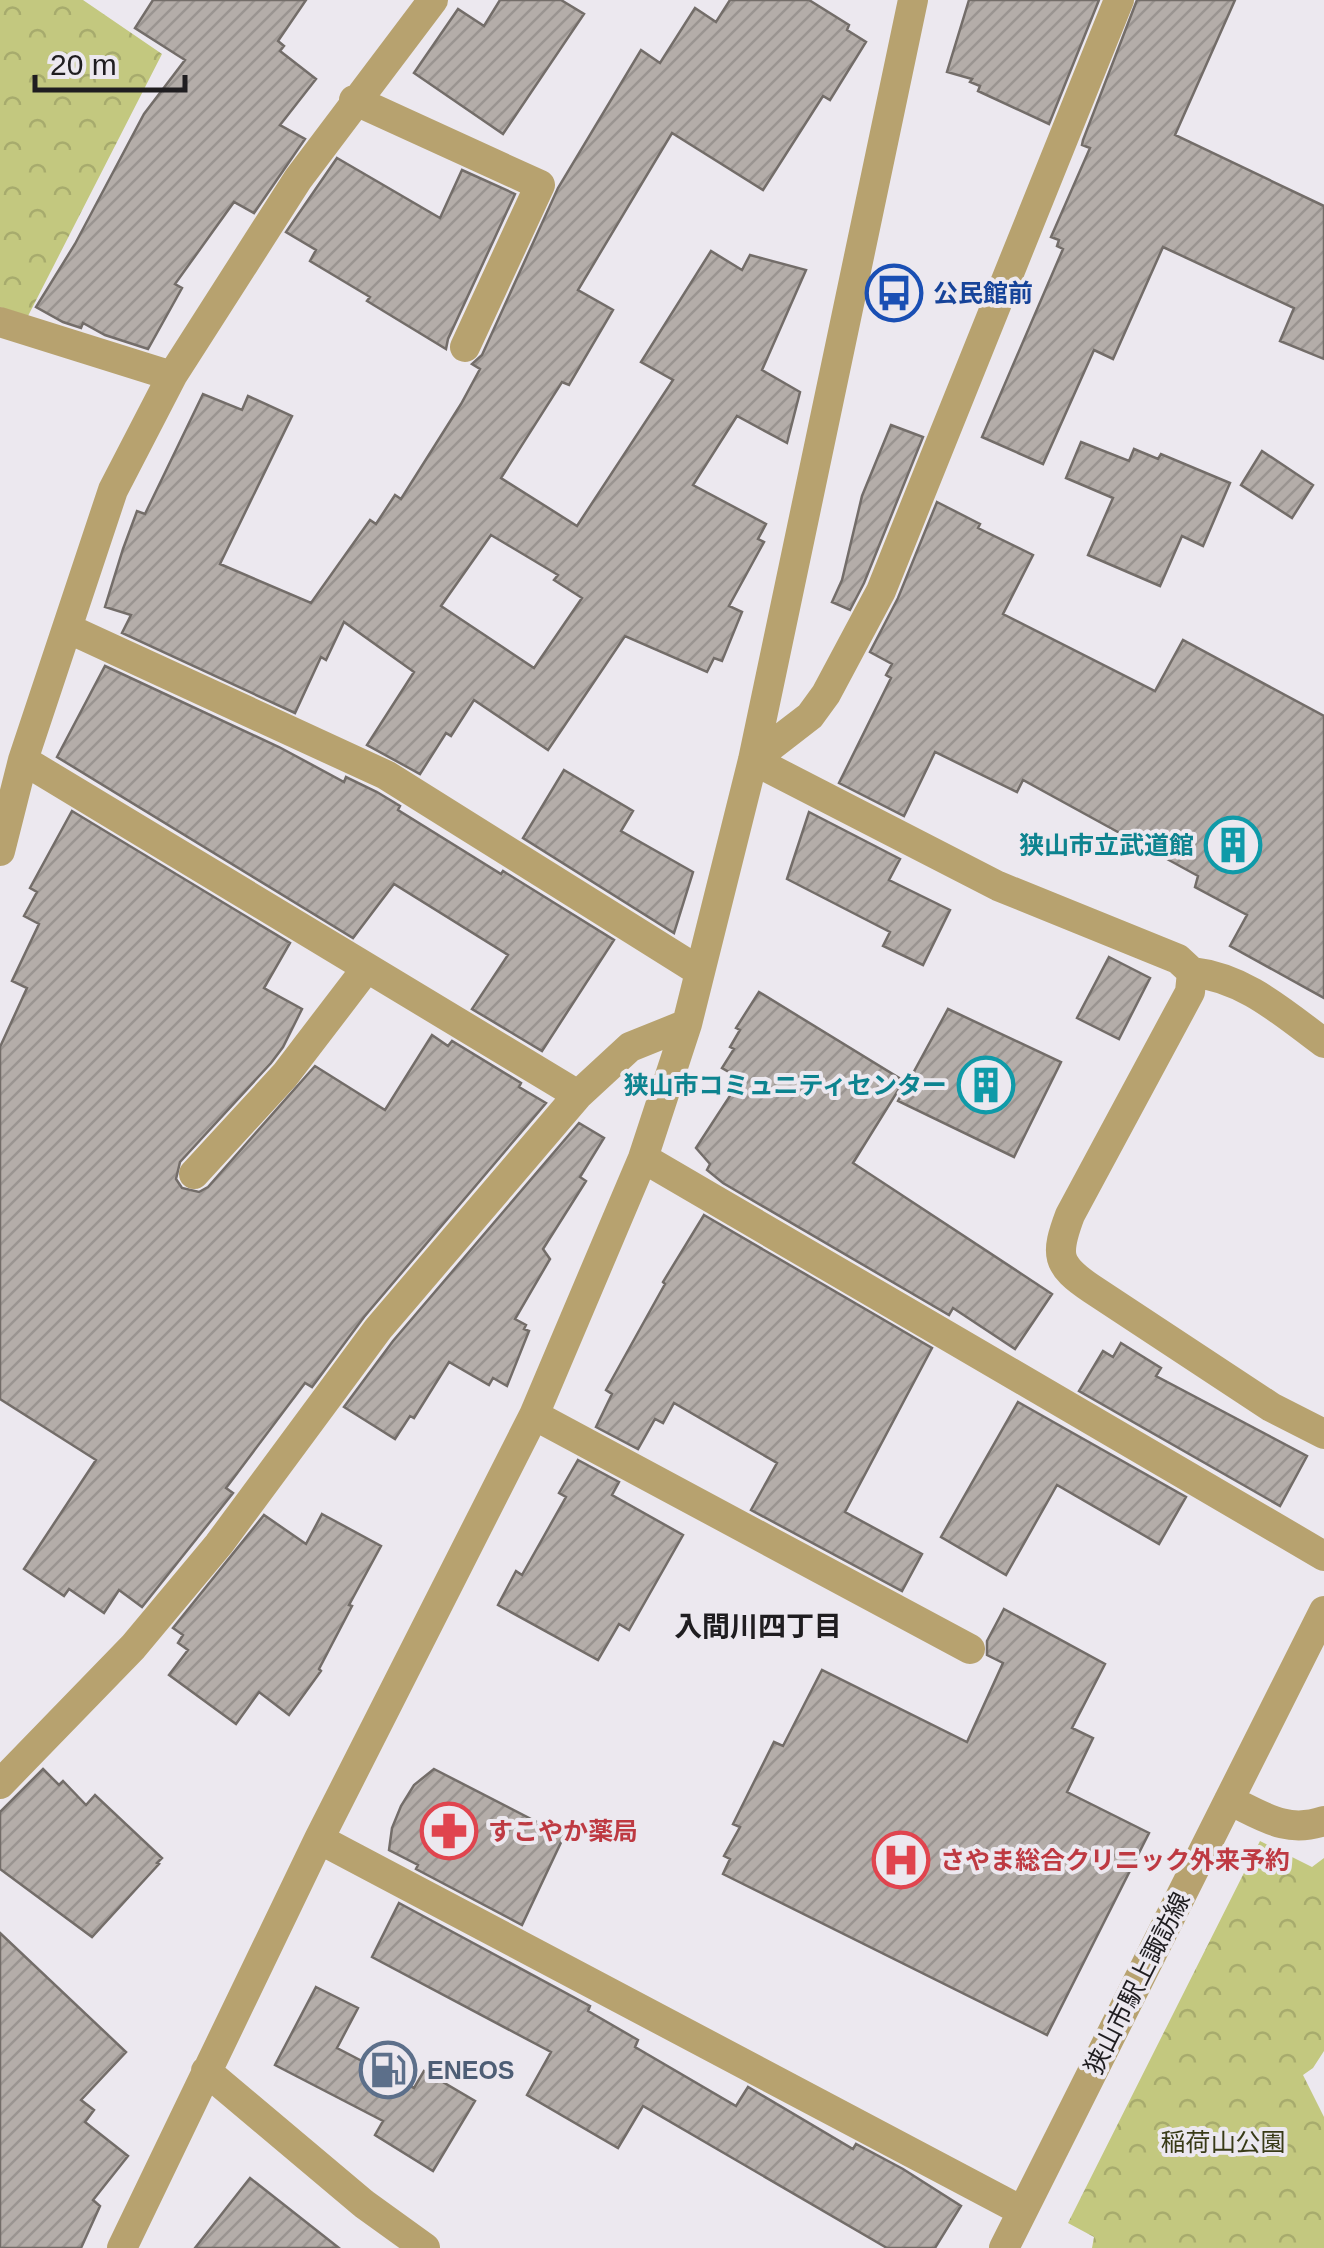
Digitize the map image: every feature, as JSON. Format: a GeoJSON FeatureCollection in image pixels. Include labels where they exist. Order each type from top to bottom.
{"type":"FeatureCollection","features":[{"type":"Feature","properties":{"kind":"street"},"geometry":{"type":"LineString","coordinates":[[0,851],[23,760],[70,629],[113,490],[172,376],[298,179],[433,0]]}},
{"type":"Feature","properties":{"kind":"street"},"geometry":{"type":"LineString","coordinates":[[122,2248],[319,1839],[534,1414],[643,1158],[686,1024],[754,760],[912,0]]}},
{"type":"Feature","properties":{"kind":"street"},"geometry":{"type":"LineString","coordinates":[[754,760],[810,716],[826,694],[881,590],[1119,0]]}},
{"type":"Feature","properties":{"kind":"street"},"geometry":{"type":"LineString","coordinates":[[354,100],[540,185],[466,347]]}},
{"type":"Feature","properties":{"kind":"street"},"geometry":{"type":"LineString","coordinates":[[0,322],[172,376]]}},
{"type":"Feature","properties":{"kind":"street"},"geometry":{"type":"LineString","coordinates":[[70,629],[386,775],[699,971]]}},
{"type":"Feature","properties":{"kind":"street"},"geometry":{"type":"LineString","coordinates":[[23,760],[578,1095]]}},
{"type":"Feature","properties":{"kind":"street"},"geometry":{"type":"LineString","coordinates":[[754,760],[998,886],[1178,959],[1192,972],[1218,975],[1251,989],[1324,1043]]}},
{"type":"Feature","properties":{"kind":"street"},"geometry":{"type":"LineString","coordinates":[[194,1174],[285,1074],[366,968]]}},
{"type":"Feature","properties":{"kind":"street"},"geometry":{"type":"LineString","coordinates":[[1192,972],[1190,992],[1070,1215],[1060,1242],[1061,1260],[1068,1273],[1092,1289],[1271,1407],[1324,1434]]}},
{"type":"Feature","properties":{"kind":"street"},"geometry":{"type":"LineString","coordinates":[[0,1784],[145,1632],[219,1544],[378,1329],[578,1095],[630,1047],[686,1024]]}},
{"type":"Feature","properties":{"kind":"street"},"geometry":{"type":"LineString","coordinates":[[643,1158],[1324,1556]]}},
{"type":"Feature","properties":{"kind":"street"},"geometry":{"type":"LineString","coordinates":[[534,1414],[970,1649]]}},
{"type":"Feature","properties":{"kind":"street","name":"狭山市駅上諏訪線"},"geometry":{"type":"LineString","coordinates":[[1004,2248],[1324,1611]]}},
{"type":"Feature","properties":{"kind":"street"},"geometry":{"type":"LineString","coordinates":[[1229,1800],[1286,1826],[1304,1828],[1324,1820]]}},
{"type":"Feature","properties":{"kind":"street"},"geometry":{"type":"LineString","coordinates":[[319,1839],[1022,2212]]}},
{"type":"Feature","properties":{"kind":"street"},"geometry":{"type":"LineString","coordinates":[[206,2071],[364,2204],[426,2248]]}},
{"type":"Feature","properties":{"kind":"green space"},"geometry":{"type":"Polygon","coordinates":[[[0,0],[83,0],[162,54],[28,316],[0,307],[0,0]]]}},
{"type":"Feature","properties":{"kind":"green space","name":"稲荷山公園"},"geometry":{"type":"Polygon","coordinates":[[[1260,1841],[1312,1867],[1324,1858],[1324,2051],[1303,2075],[1324,2117],[1324,2248],[1092,2248],[1094,2237],[1068,2223],[1260,1841]]]}},
{"type":"Feature","properties":{"kind":"building"},"geometry":{"type":"Polygon","coordinates":[[[153,0],[306,0],[278,41],[284,46],[280,51],[316,79],[280,125],[305,139],[254,213],[234,202],[175,284],[182,288],[148,349],[83,323],[81,328],[63,322],[36,307],[75,244],[144,114],[185,60],[135,28],[153,0]]]}},
{"type":"Feature","properties":{"kind":"building"},"geometry":{"type":"Polygon","coordinates":[[[500,0],[561,0],[584,14],[503,134],[414,73],[458,9],[484,26],[500,0]]]}},
{"type":"Feature","properties":{"kind":"building"},"geometry":{"type":"Polygon","coordinates":[[[730,0],[809,0],[849,25],[847,30],[866,42],[830,100],[823,96],[763,190],[672,133],[578,290],[613,310],[569,385],[562,382],[501,478],[577,526],[673,380],[641,362],[711,251],[742,270],[750,255],[806,270],[762,370],[800,392],[787,443],[737,416],[693,485],[766,524],[758,539],[764,542],[729,606],[742,612],[722,661],[714,658],[707,672],[625,636],[548,750],[474,700],[451,736],[446,733],[420,774],[367,745],[414,672],[344,622],[326,660],[321,657],[295,713],[122,633],[131,615],[105,607],[123,549],[137,511],[145,514],[203,394],[242,410],[248,396],[292,416],[220,564],[311,603],[370,520],[376,524],[395,495],[401,499],[461,404],[480,369],[472,364],[482,355],[558,188],[641,50],[660,63],[695,8],[716,22],[730,0]],[[491,535],[441,606],[534,668],[582,598],[554,580],[558,575],[491,535]]]}},
{"type":"Feature","properties":{"kind":"building"},"geometry":{"type":"Polygon","coordinates":[[[969,0],[1099,0],[1049,124],[978,91],[980,86],[970,82],[972,79],[947,72],[969,0]]]}},
{"type":"Feature","properties":{"kind":"building"},"geometry":{"type":"Polygon","coordinates":[[[1137,0],[1235,0],[1175,135],[1324,206],[1324,359],[1280,341],[1294,308],[1163,247],[1113,359],[1094,350],[1043,464],[982,437],[1063,249],[1057,246],[1059,240],[1051,237],[1090,148],[1082,145],[1083,140],[1137,0]]]}},
{"type":"Feature","properties":{"kind":"building"},"geometry":{"type":"Polygon","coordinates":[[[337,158],[440,218],[462,170],[515,194],[446,349],[310,261],[316,250],[286,232],[337,158]]]}},
{"type":"Feature","properties":{"kind":"building"},"geometry":{"type":"Polygon","coordinates":[[[891,425],[923,437],[850,610],[832,602],[842,580],[862,496],[891,425]]]}},
{"type":"Feature","properties":{"kind":"building"},"geometry":{"type":"Polygon","coordinates":[[[1081,442],[1129,461],[1134,449],[1158,459],[1161,454],[1230,483],[1203,546],[1182,536],[1160,586],[1088,555],[1113,498],[1066,478],[1081,442]]]}},
{"type":"Feature","properties":{"kind":"building"},"geometry":{"type":"Polygon","coordinates":[[[1262,451],[1313,485],[1292,518],[1241,485],[1262,451]]]}},
{"type":"Feature","properties":{"kind":"building"},"geometry":{"type":"Polygon","coordinates":[[[937,502],[1033,555],[1003,614],[1155,691],[1183,640],[1324,716],[1324,998],[1230,946],[1247,915],[1195,887],[1198,876],[1023,780],[1017,792],[935,752],[904,816],[839,783],[891,678],[886,675],[892,664],[870,652],[898,598],[937,502]]]}},
{"type":"Feature","properties":{"kind":"building"},"geometry":{"type":"Polygon","coordinates":[[[105,666],[279,747],[344,782],[346,777],[377,792],[400,806],[398,810],[614,940],[542,1051],[472,1009],[508,955],[394,884],[353,938],[57,757],[105,666]]]}},
{"type":"Feature","properties":{"kind":"building"},"geometry":{"type":"Polygon","coordinates":[[[564,770],[633,811],[621,831],[693,872],[674,933],[523,838],[564,770]]]}},
{"type":"Feature","properties":{"kind":"building"},"geometry":{"type":"Polygon","coordinates":[[[72,811],[290,943],[264,988],[302,1009],[271,1063],[180,1162],[176,1179],[182,1188],[199,1192],[208,1187],[315,1066],[385,1110],[432,1035],[448,1046],[452,1041],[546,1103],[364,1317],[312,1387],[305,1383],[226,1488],[233,1493],[142,1607],[119,1590],[104,1613],[69,1589],[64,1596],[24,1569],[96,1460],[0,1399],[0,1047],[27,988],[12,981],[39,924],[24,916],[37,892],[30,888],[72,811]]]}},
{"type":"Feature","properties":{"kind":"building"},"geometry":{"type":"Polygon","coordinates":[[[809,812],[900,859],[889,880],[950,910],[923,965],[883,946],[890,932],[787,879],[809,812]]]}},
{"type":"Feature","properties":{"kind":"building"},"geometry":{"type":"Polygon","coordinates":[[[1109,957],[1150,978],[1119,1039],[1077,1018],[1109,957]]]}},
{"type":"Feature","properties":{"kind":"building"},"geometry":{"type":"Polygon","coordinates":[[[759,992],[904,1081],[853,1163],[1052,1294],[1015,1349],[953,1308],[949,1315],[707,1170],[710,1164],[696,1148],[741,1079],[722,1068],[734,1049],[730,1047],[740,1030],[736,1028],[759,992]]]}},
{"type":"Feature","properties":{"kind":"building","name":"狭山市コミュニティセンター"},"geometry":{"type":"Polygon","coordinates":[[[948,1009],[1061,1062],[1014,1157],[898,1101],[948,1009]]]}},
{"type":"Feature","properties":{"kind":"building"},"geometry":{"type":"Polygon","coordinates":[[[579,1123],[604,1138],[580,1177],[586,1181],[543,1249],[550,1259],[515,1319],[529,1331],[507,1386],[493,1378],[489,1385],[449,1362],[414,1418],[410,1416],[395,1439],[344,1407],[393,1341],[579,1123]]]}},
{"type":"Feature","properties":{"kind":"building"},"geometry":{"type":"Polygon","coordinates":[[[704,1215],[932,1348],[845,1512],[922,1554],[902,1591],[751,1510],[777,1463],[674,1403],[663,1423],[655,1419],[638,1449],[596,1427],[612,1394],[606,1390],[663,1282],[704,1215]]]}},
{"type":"Feature","properties":{"kind":"building"},"geometry":{"type":"Polygon","coordinates":[[[1121,1343],[1161,1368],[1156,1376],[1307,1456],[1280,1506],[1079,1391],[1103,1351],[1113,1357],[1121,1343]]]}},
{"type":"Feature","properties":{"kind":"building"},"geometry":{"type":"Polygon","coordinates":[[[1018,1402],[1186,1497],[1159,1544],[1057,1485],[1006,1575],[941,1537],[1018,1402]]]}},
{"type":"Feature","properties":{"kind":"building"},"geometry":{"type":"Polygon","coordinates":[[[578,1460],[619,1482],[612,1495],[683,1535],[629,1630],[619,1624],[598,1660],[498,1605],[516,1571],[522,1575],[566,1497],[559,1493],[578,1460]]]}},
{"type":"Feature","properties":{"kind":"building"},"geometry":{"type":"Polygon","coordinates":[[[322,1514],[381,1546],[349,1605],[352,1606],[321,1671],[289,1715],[259,1692],[236,1724],[169,1675],[188,1650],[178,1643],[183,1635],[173,1628],[264,1515],[306,1544],[322,1514]]]}},
{"type":"Feature","properties":{"kind":"building"},"geometry":{"type":"Polygon","coordinates":[[[1004,1609],[1105,1664],[1072,1728],[1093,1738],[1067,1792],[1149,1833],[1047,2035],[723,1874],[730,1859],[724,1856],[740,1827],[733,1824],[774,1742],[783,1746],[822,1670],[967,1742],[1003,1663],[987,1655],[987,1641],[1004,1609]]]}},
{"type":"Feature","properties":{"kind":"building"},"geometry":{"type":"Polygon","coordinates":[[[43,1769],[59,1785],[63,1781],[86,1805],[95,1795],[162,1858],[92,1937],[0,1869],[0,1812],[43,1769]]]}},
{"type":"Feature","properties":{"kind":"building"},"geometry":{"type":"Polygon","coordinates":[[[434,1769],[564,1836],[522,1925],[416,1869],[418,1865],[389,1850],[401,1806],[414,1785],[434,1769]]]}},
{"type":"Feature","properties":{"kind":"building"},"geometry":{"type":"Polygon","coordinates":[[[399,1903],[590,2006],[588,2011],[638,2040],[635,2047],[736,2106],[748,2087],[853,2149],[856,2144],[903,2169],[961,2206],[935,2248],[887,2248],[643,2106],[618,2148],[527,2095],[551,2052],[372,1957],[399,1903]]]}},
{"type":"Feature","properties":{"kind":"building"},"geometry":{"type":"Polygon","coordinates":[[[0,1933],[126,2052],[81,2100],[94,2110],[85,2122],[128,2156],[93,2200],[100,2206],[81,2248],[0,2248],[0,1933]]]}},
{"type":"Feature","properties":{"kind":"building"},"geometry":{"type":"Polygon","coordinates":[[[316,1987],[358,2008],[337,2048],[414,2088],[424,2071],[475,2101],[433,2171],[375,2135],[383,2121],[275,2065],[316,1987]]]}},
{"type":"Feature","properties":{"kind":"building"},"geometry":{"type":"Polygon","coordinates":[[[250,2178],[339,2248],[195,2248],[250,2178]]]}},
{"type":"Feature","properties":{"kind":"place","name":"公民館前"},"geometry":{"type":"Point","coordinates":[894,293]}},
{"type":"Feature","properties":{"kind":"place","name":"狭山市立武道館"},"geometry":{"type":"Point","coordinates":[1233,845]}},
{"type":"Feature","properties":{"kind":"place","name":"狭山市コミュニティセンター"},"geometry":{"type":"Point","coordinates":[986,1085]}},
{"type":"Feature","properties":{"kind":"place","name":"すこやか薬局"},"geometry":{"type":"Point","coordinates":[449,1831]}},
{"type":"Feature","properties":{"kind":"place","name":"さやま総合クリニック外来予約"},"geometry":{"type":"Point","coordinates":[901,1860]}},
{"type":"Feature","properties":{"kind":"place","name":"ENEOS"},"geometry":{"type":"Point","coordinates":[388,2070]}},
{"type":"Feature","properties":{"kind":"district","name":"入間川四丁目"},"geometry":{"type":"Point","coordinates":[758,1626]}}]}
